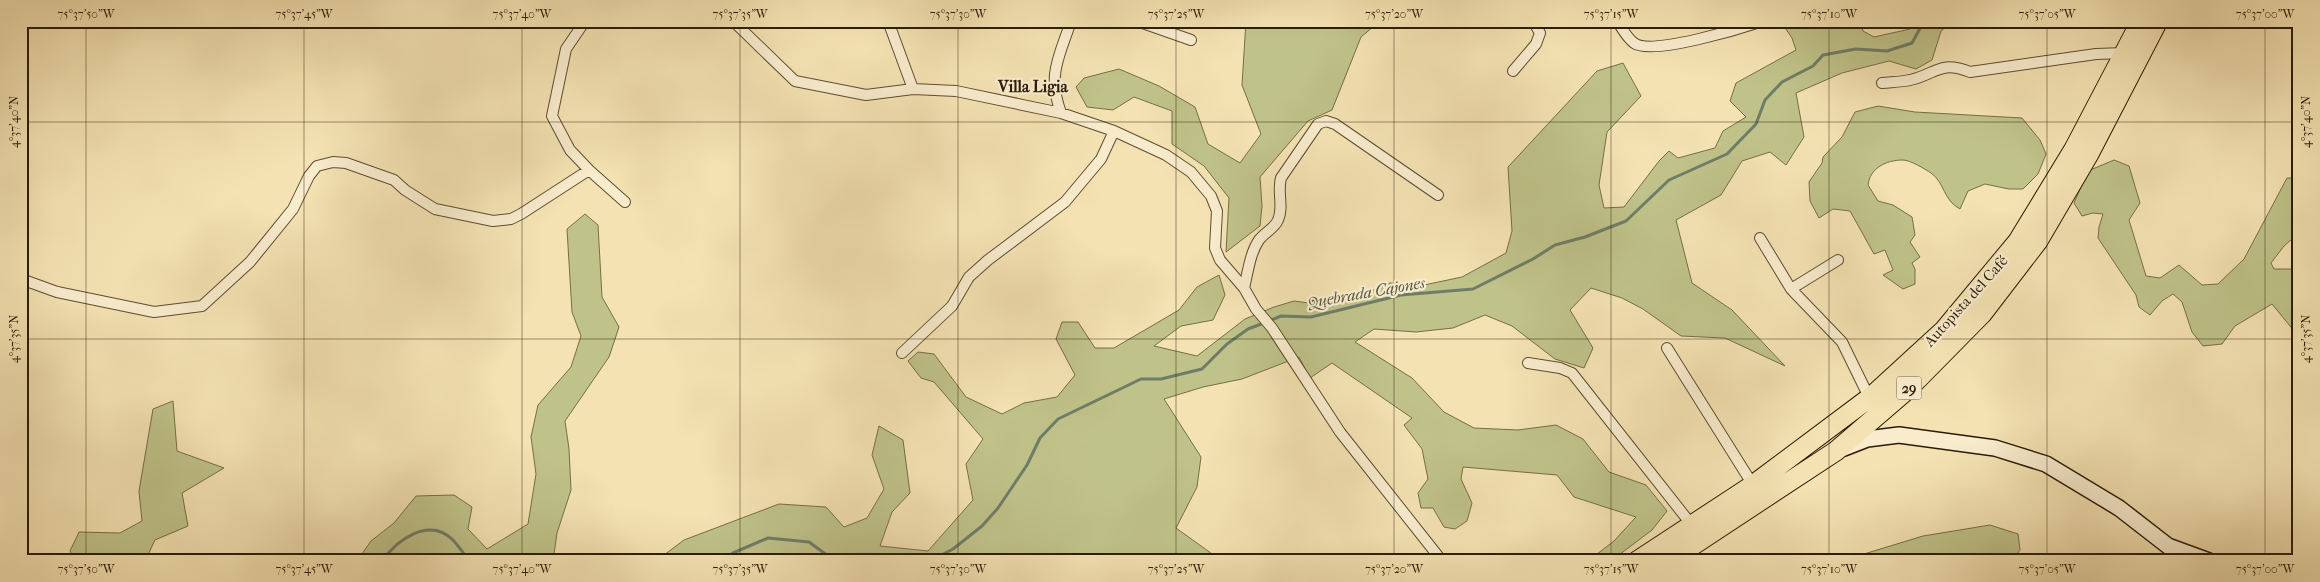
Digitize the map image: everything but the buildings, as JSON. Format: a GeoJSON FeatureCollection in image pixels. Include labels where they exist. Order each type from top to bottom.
{"type":"FeatureCollection","features":[{"type":"Feature","properties":{"kind":"highway","name":"Autopista del Café"},"geometry":{"type":"LineString","coordinates":[[1637,561],[1753,485],[1872,396],[1944,330],[2018,241],[2074,149],[2141,21]]}},
{"type":"Feature","properties":{"kind":"highway","name":"Autopista del Café"},"geometry":{"type":"LineString","coordinates":[[1669,561],[1836,451],[1908,389],[1982,314],[2038,241],[2089,154],[2158,21]]}},
{"type":"Feature","properties":{"kind":"street"},"geometry":{"type":"LineString","coordinates":[[585,21],[566,49],[552,116],[570,150],[625,202]]}},
{"type":"Feature","properties":{"kind":"street"},"geometry":{"type":"LineString","coordinates":[[733,21],[794,81],[866,95],[913,89],[956,91],[1061,113],[1114,131],[1166,155],[1191,172],[1211,196],[1217,210],[1216,248],[1220,260],[1244,288],[1256,309],[1272,328],[1340,432],[1442,561]]}},
{"type":"Feature","properties":{"kind":"street"},"geometry":{"type":"LineString","coordinates":[[888,21],[913,89]]}},
{"type":"Feature","properties":{"kind":"street"},"geometry":{"type":"LineString","coordinates":[[1061,113],[1055,96],[1053,77],[1071,21]]}},
{"type":"Feature","properties":{"kind":"street"},"geometry":{"type":"LineString","coordinates":[[1138,21],[1191,40]]}},
{"type":"Feature","properties":{"kind":"street"},"geometry":{"type":"LineString","coordinates":[[1513,71],[1536,44],[1540,33],[1533,21]]}},
{"type":"Feature","properties":{"kind":"street"},"geometry":{"type":"LineString","coordinates":[[1617,21],[1634,43],[1646,47],[1718,36],[1763,21]]}},
{"type":"Feature","properties":{"kind":"street"},"geometry":{"type":"LineString","coordinates":[[1882,83],[1911,80],[1937,69],[1953,66],[1970,72],[2096,54],[2124,53]]}},
{"type":"Feature","properties":{"kind":"street"},"geometry":{"type":"LineString","coordinates":[[1244,288],[1252,254],[1259,240],[1278,222],[1281,209],[1279,186],[1281,178],[1318,124],[1326,121],[1335,124],[1438,195]]}},
{"type":"Feature","properties":{"kind":"street"},"geometry":{"type":"LineString","coordinates":[[902,352],[952,306],[970,278],[988,260],[1066,202],[1101,159],[1114,131]]}},
{"type":"Feature","properties":{"kind":"street"},"geometry":{"type":"LineString","coordinates":[[21,279],[57,292],[154,312],[202,306],[250,262],[293,208],[309,176],[317,166],[333,162],[346,164],[394,180],[405,190],[435,208],[494,222],[511,219],[521,214],[589,170]]}},
{"type":"Feature","properties":{"kind":"street"},"geometry":{"type":"LineString","coordinates":[[1760,238],[1791,289],[1835,333],[1866,391],[1872,396]]}},
{"type":"Feature","properties":{"kind":"street"},"geometry":{"type":"LineString","coordinates":[[1791,289],[1838,260]]}},
{"type":"Feature","properties":{"kind":"street"},"geometry":{"type":"LineString","coordinates":[[1667,348],[1753,485]]}},
{"type":"Feature","properties":{"kind":"street"},"geometry":{"type":"LineString","coordinates":[[1528,363],[1560,368],[1572,373],[1691,524]]}},
{"type":"Feature","properties":{"kind":"street"},"geometry":{"type":"LineString","coordinates":[[1836,451],[1867,439],[1892,435],[1914,436],[1995,448],[2046,464],[2119,508],[2168,546],[2209,561]]}},
{"type":"Feature","properties":{"kind":"green space"},"geometry":{"type":"Polygon","coordinates":[[[1246,21],[1380,21],[1361,37],[1332,110],[1308,121],[1260,177],[1262,206],[1260,226],[1226,252],[1229,198],[1204,166],[1172,144],[1172,111],[1134,97],[1113,110],[1087,107],[1076,87],[1084,78],[1119,69],[1159,86],[1195,107],[1208,144],[1240,163],[1261,134],[1242,85],[1246,21]]]}},
{"type":"Feature","properties":{"kind":"green space"},"geometry":{"type":"Polygon","coordinates":[[[1791,21],[1860,21],[1863,31],[1874,37],[1910,29],[1906,21],[1953,21],[1941,31],[1932,60],[1916,69],[1889,61],[1842,73],[1796,93],[1804,137],[1786,165],[1770,152],[1742,161],[1721,195],[1676,220],[1692,283],[1732,310],[1785,366],[1725,338],[1681,336],[1643,309],[1622,298],[1591,288],[1570,310],[1593,348],[1584,368],[1555,359],[1512,326],[1485,315],[1453,328],[1416,332],[1374,329],[1355,342],[1412,378],[1444,412],[1474,428],[1518,430],[1556,425],[1583,439],[1609,472],[1646,485],[1667,511],[1652,530],[1611,561],[1588,561],[1614,541],[1636,517],[1574,497],[1557,475],[1463,467],[1461,479],[1472,503],[1467,521],[1455,529],[1444,527],[1433,508],[1421,508],[1418,493],[1428,479],[1422,449],[1404,425],[1412,418],[1332,363],[1310,378],[1299,357],[1242,379],[1203,387],[1164,399],[1201,457],[1197,487],[1176,528],[1222,561],[656,561],[684,540],[779,504],[826,507],[844,527],[867,518],[884,489],[872,455],[879,426],[903,440],[910,493],[892,512],[880,546],[928,551],[973,500],[966,464],[983,439],[934,382],[921,378],[908,361],[918,352],[934,354],[966,397],[1002,414],[1024,403],[1057,397],[1075,375],[1056,339],[1062,322],[1078,322],[1095,348],[1114,348],[1179,310],[1197,287],[1219,275],[1225,295],[1213,320],[1181,326],[1154,346],[1197,356],[1245,319],[1294,301],[1324,305],[1357,297],[1390,283],[1424,285],[1462,277],[1506,253],[1512,231],[1508,167],[1597,71],[1623,63],[1641,96],[1607,132],[1599,185],[1604,208],[1624,207],[1659,161],[1669,151],[1678,158],[1715,148],[1723,131],[1746,117],[1730,101],[1736,83],[1796,50],[1792,38],[1783,25],[1791,21]]]}},
{"type":"Feature","properties":{"kind":"green space"},"geometry":{"type":"Polygon","coordinates":[[[1878,106],[1915,112],[2022,118],[2040,140],[2046,154],[2038,174],[2023,189],[2009,189],[1985,184],[1968,191],[1960,209],[1950,201],[1936,177],[1913,163],[1906,160],[1897,160],[1885,163],[1875,170],[1869,179],[1868,185],[1878,201],[1893,205],[1912,217],[1915,235],[1910,242],[1920,257],[1912,263],[1915,269],[1915,284],[1903,289],[1883,275],[1893,270],[1885,250],[1874,254],[1850,211],[1833,209],[1819,218],[1810,201],[1809,182],[1822,163],[1823,157],[1842,137],[1855,112],[1878,106]]]}},
{"type":"Feature","properties":{"kind":"green space"},"geometry":{"type":"Polygon","coordinates":[[[2114,160],[2129,166],[2140,203],[2129,220],[2146,276],[2160,278],[2179,265],[2202,285],[2218,284],[2244,259],[2287,178],[2299,178],[2299,233],[2284,246],[2271,263],[2274,269],[2293,269],[2299,274],[2299,337],[2272,304],[2235,326],[2222,344],[2203,346],[2192,332],[2182,302],[2173,294],[2162,301],[2150,315],[2139,307],[2136,295],[2098,238],[2103,214],[2093,213],[2082,216],[2074,203],[2088,171],[2114,160]]]}},
{"type":"Feature","properties":{"kind":"green space"},"geometry":{"type":"Polygon","coordinates":[[[585,214],[598,225],[602,297],[619,327],[609,357],[565,421],[569,449],[571,490],[557,533],[553,561],[357,561],[371,541],[394,523],[416,496],[454,495],[472,507],[468,529],[487,549],[528,524],[536,474],[531,437],[538,405],[571,367],[581,336],[572,312],[567,229],[585,214]]]}},
{"type":"Feature","properties":{"kind":"green space"},"geometry":{"type":"Polygon","coordinates":[[[173,401],[177,451],[224,468],[182,493],[188,526],[155,540],[145,561],[75,561],[70,551],[79,532],[120,533],[142,521],[139,491],[153,409],[173,401]]]}},
{"type":"Feature","properties":{"kind":"green space"},"geometry":{"type":"Polygon","coordinates":[[[1990,525],[2018,534],[2020,550],[2012,561],[1841,561],[1923,536],[1990,525]]]}},
{"type":"Feature","properties":{"kind":"waterway","name":"Quebrada Cajones"},"geometry":{"type":"LineString","coordinates":[[1269,321],[1281,316],[1311,317],[1401,295],[1473,289],[1533,259],[1555,245],[1585,237],[1626,221],[1669,180],[1727,154],[1756,124],[1765,100],[1782,82],[1813,66],[1823,55],[1856,49],[1887,51],[1912,43],[1924,21]]}},
{"type":"Feature","properties":{"kind":"waterway","name":"Quebrada Cajones"},"geometry":{"type":"LineString","coordinates":[[930,561],[953,549],[982,526],[998,508],[1027,465],[1040,438],[1058,419],[1141,379],[1161,379],[1202,369],[1227,344],[1248,329],[1264,323]]}},
{"type":"Feature","properties":{"kind":"waterway","name":"Quebrada Cajones"},"geometry":{"type":"LineString","coordinates":[[382,561],[404,539],[423,531],[433,530],[443,533],[452,539],[469,561]]}},
{"type":"Feature","properties":{"kind":"waterway","name":"Quebrada Cajones"},"geometry":{"type":"LineString","coordinates":[[722,561],[733,553],[768,538],[809,542],[835,561]]}},
{"type":"Feature","properties":{"kind":"district","name":"Villa Ligia"},"geometry":{"type":"Point","coordinates":[1033,86]}}]}
